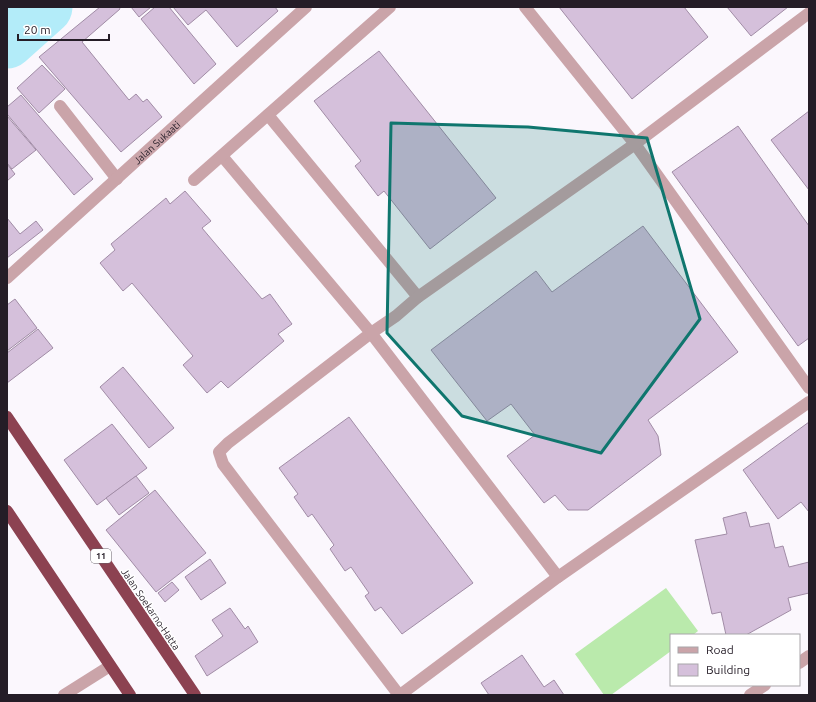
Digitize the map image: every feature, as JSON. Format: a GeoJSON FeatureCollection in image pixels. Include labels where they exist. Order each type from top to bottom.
{"type":"FeatureCollection","features":[{"type":"Feature","properties":{"kind":"highway","name":"Jalan Soekarno-Hatta"},"geometry":{"type":"LineString","coordinates":[[7,417],[195,695]]}},
{"type":"Feature","properties":{"kind":"highway"},"geometry":{"type":"LineString","coordinates":[[7,511],[130,695]]}},
{"type":"Feature","properties":{"kind":"street","name":"Jalan Sukaati"},"geometry":{"type":"LineString","coordinates":[[7,278],[306,7]]}},
{"type":"Feature","properties":{"kind":"street"},"geometry":{"type":"LineString","coordinates":[[194,180],[390,7]]}},
{"type":"Feature","properties":{"kind":"street"},"geometry":{"type":"LineString","coordinates":[[525,7],[635,144],[809,388]]}},
{"type":"Feature","properties":{"kind":"street"},"geometry":{"type":"LineString","coordinates":[[809,13],[635,144],[418,297],[396,316],[371,333],[228,443],[219,452],[223,464],[399,695],[558,577],[809,402]]}},
{"type":"Feature","properties":{"kind":"street"},"geometry":{"type":"LineString","coordinates":[[60,106],[117,178]]}},
{"type":"Feature","properties":{"kind":"street"},"geometry":{"type":"LineString","coordinates":[[268,115],[418,297]]}},
{"type":"Feature","properties":{"kind":"street"},"geometry":{"type":"LineString","coordinates":[[222,156],[371,333],[558,577]]}},
{"type":"Feature","properties":{"kind":"street"},"geometry":{"type":"LineString","coordinates":[[800,662],[809,656]]}},
{"type":"Feature","properties":{"kind":"street"},"geometry":{"type":"LineString","coordinates":[[64,695],[110,666]]}},
{"type":"Feature","properties":{"kind":"street"},"geometry":{"type":"LineString","coordinates":[[750,695],[764,686]]}},
{"type":"Feature","properties":{"kind":"highlighted area"},"geometry":{"type":"Polygon","coordinates":[[[391,123],[528,127],[647,138],[700,319],[601,453],[462,416],[387,333],[391,123]]]}},
{"type":"Feature","properties":{"kind":"green space"},"geometry":{"type":"Polygon","coordinates":[[[666,588],[698,631],[694,634],[670,634],[670,652],[611,695],[604,695],[575,654],[666,588]]]}},
{"type":"Feature","properties":{"kind":"building"},"geometry":{"type":"Polygon","coordinates":[[[100,7],[119,7],[120,9],[82,42],[129,100],[136,94],[143,102],[147,99],[162,117],[121,152],[39,57],[100,7]]]}},
{"type":"Feature","properties":{"kind":"building"},"geometry":{"type":"Polygon","coordinates":[[[131,7],[151,7],[139,17],[131,7]]]}},
{"type":"Feature","properties":{"kind":"building"},"geometry":{"type":"Polygon","coordinates":[[[155,7],[169,7],[216,64],[194,84],[141,19],[155,7]]]}},
{"type":"Feature","properties":{"kind":"building"},"geometry":{"type":"Polygon","coordinates":[[[173,7],[275,7],[278,11],[237,47],[206,10],[188,25],[173,7]]]}},
{"type":"Feature","properties":{"kind":"building"},"geometry":{"type":"Polygon","coordinates":[[[559,7],[684,7],[708,37],[632,99],[559,7]]]}},
{"type":"Feature","properties":{"kind":"building"},"geometry":{"type":"Polygon","coordinates":[[[727,7],[788,7],[751,36],[727,7]]]}},
{"type":"Feature","properties":{"kind":"building"},"geometry":{"type":"Polygon","coordinates":[[[379,51],[496,198],[430,249],[384,191],[378,196],[355,166],[361,161],[314,101],[379,51]]]}},
{"type":"Feature","properties":{"kind":"building"},"geometry":{"type":"Polygon","coordinates":[[[42,65],[65,89],[39,113],[17,88],[42,65]]]}},
{"type":"Feature","properties":{"kind":"building"},"geometry":{"type":"Polygon","coordinates":[[[21,95],[93,179],[74,195],[7,114],[7,107],[21,95]]]}},
{"type":"Feature","properties":{"kind":"building"},"geometry":{"type":"Polygon","coordinates":[[[809,111],[809,190],[771,140],[809,111]]]}},
{"type":"Feature","properties":{"kind":"building"},"geometry":{"type":"Polygon","coordinates":[[[7,116],[36,150],[12,169],[7,163],[7,116]]]}},
{"type":"Feature","properties":{"kind":"building"},"geometry":{"type":"Polygon","coordinates":[[[738,126],[809,226],[809,338],[798,346],[672,172],[738,126]]]}},
{"type":"Feature","properties":{"kind":"building"},"geometry":{"type":"Polygon","coordinates":[[[7,164],[15,174],[7,181],[7,164]]]}},
{"type":"Feature","properties":{"kind":"building"},"geometry":{"type":"Polygon","coordinates":[[[185,191],[211,221],[202,228],[262,299],[270,294],[292,324],[278,334],[284,341],[228,388],[221,381],[207,393],[183,365],[193,356],[132,283],[123,291],[100,263],[115,250],[111,244],[166,198],[170,204],[185,191]]]}},
{"type":"Feature","properties":{"kind":"building"},"geometry":{"type":"Polygon","coordinates":[[[7,218],[20,234],[36,221],[43,230],[7,258],[7,218]]]}},
{"type":"Feature","properties":{"kind":"building"},"geometry":{"type":"Polygon","coordinates":[[[643,226],[738,352],[648,420],[658,436],[661,455],[588,510],[568,510],[555,495],[544,503],[507,456],[535,435],[511,404],[487,421],[431,350],[536,271],[552,292],[643,226]]]}},
{"type":"Feature","properties":{"kind":"building"},"geometry":{"type":"Polygon","coordinates":[[[15,299],[37,328],[7,351],[7,305],[15,299]]]}},
{"type":"Feature","properties":{"kind":"building"},"geometry":{"type":"Polygon","coordinates":[[[38,329],[53,348],[7,383],[7,353],[38,329]]]}},
{"type":"Feature","properties":{"kind":"building"},"geometry":{"type":"Polygon","coordinates":[[[123,367],[174,428],[149,448],[100,387],[123,367]]]}},
{"type":"Feature","properties":{"kind":"building"},"geometry":{"type":"Polygon","coordinates":[[[349,417],[473,583],[402,634],[381,607],[375,611],[365,596],[369,593],[351,567],[345,571],[330,549],[334,545],[312,514],[308,517],[294,497],[298,494],[279,468],[349,417]]]}},
{"type":"Feature","properties":{"kind":"building"},"geometry":{"type":"Polygon","coordinates":[[[809,422],[809,512],[801,502],[778,519],[743,470],[809,422]]]}},
{"type":"Feature","properties":{"kind":"building"},"geometry":{"type":"Polygon","coordinates":[[[112,424],[147,468],[97,505],[64,460],[112,424]]]}},
{"type":"Feature","properties":{"kind":"building"},"geometry":{"type":"Polygon","coordinates":[[[136,476],[149,493],[119,515],[106,498],[136,476]]]}},
{"type":"Feature","properties":{"kind":"building"},"geometry":{"type":"Polygon","coordinates":[[[155,490],[206,553],[156,592],[106,530],[155,490]]]}},
{"type":"Feature","properties":{"kind":"building"},"geometry":{"type":"Polygon","coordinates":[[[746,512],[750,527],[769,523],[775,548],[783,546],[789,567],[809,562],[809,593],[788,598],[791,610],[748,634],[726,634],[721,612],[712,614],[695,540],[727,534],[723,518],[746,512]]]}},
{"type":"Feature","properties":{"kind":"building"},"geometry":{"type":"Polygon","coordinates":[[[210,559],[226,583],[201,600],[185,577],[210,559]]]}},
{"type":"Feature","properties":{"kind":"building"},"geometry":{"type":"Polygon","coordinates":[[[172,582],[179,590],[165,602],[158,593],[172,582]]]}},
{"type":"Feature","properties":{"kind":"building"},"geometry":{"type":"Polygon","coordinates":[[[230,608],[245,629],[248,626],[258,642],[207,676],[195,656],[223,636],[212,620],[230,608]]]}},
{"type":"Feature","properties":{"kind":"building"},"geometry":{"type":"Polygon","coordinates":[[[522,655],[544,687],[554,680],[564,695],[489,695],[481,683],[522,655]]]}},
{"type":"Feature","properties":{"kind":"waterway"},"geometry":{"type":"LineString","coordinates":[[7,41],[45,7]]}}]}
